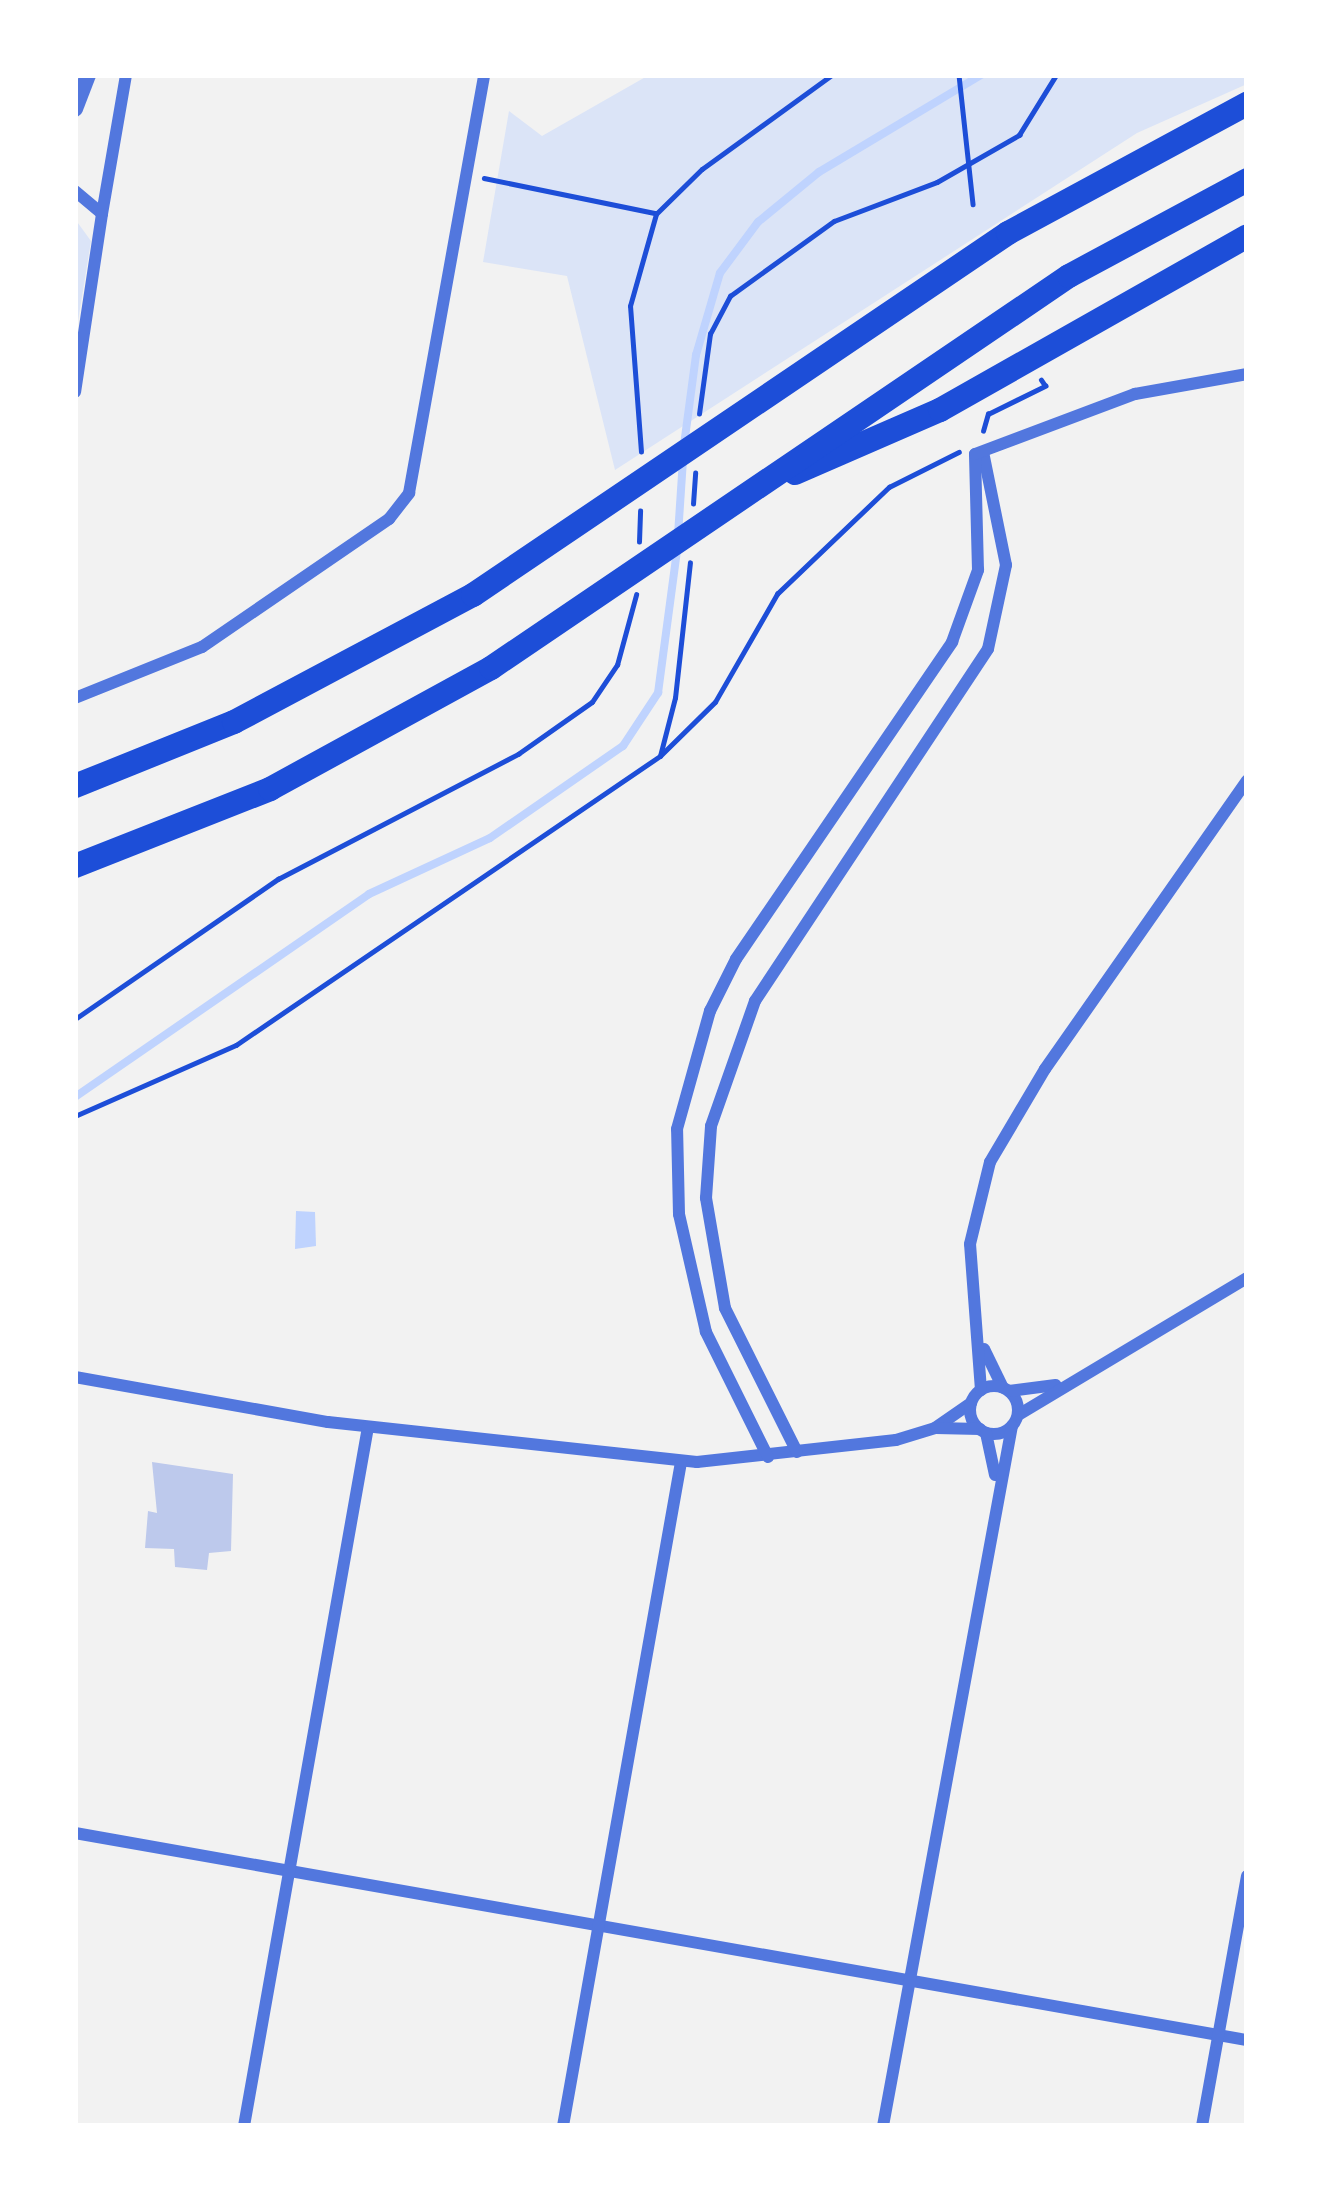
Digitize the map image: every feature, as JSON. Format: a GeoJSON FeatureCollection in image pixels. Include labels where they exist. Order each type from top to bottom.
{"type":"FeatureCollection","features":[{"type":"Feature","properties":{"kind":"highway"},"geometry":{"type":"LineString","coordinates":[[75,786],[234,722],[359,660],[607,507],[1008,233],[1247,104]]}},
{"type":"Feature","properties":{"kind":"highway"},"geometry":{"type":"LineString","coordinates":[[75,866],[270,789],[491,668],[1069,276],[1247,180]]}},
{"type":"Feature","properties":{"kind":"highway"},"geometry":{"type":"LineString","coordinates":[[743,496],[940,410],[1247,236]]}},
{"type":"Feature","properties":{"kind":"street"},"geometry":{"type":"LineString","coordinates":[[77,105],[88,75]]}},
{"type":"Feature","properties":{"kind":"street"},"geometry":{"type":"LineString","coordinates":[[75,392],[126,75]]}},
{"type":"Feature","properties":{"kind":"street"},"geometry":{"type":"LineString","coordinates":[[75,698],[202,647],[389,519],[403,501],[484,75]]}},
{"type":"Feature","properties":{"kind":"street"},"geometry":{"type":"LineString","coordinates":[[75,191],[102,214]]}},
{"type":"Feature","properties":{"kind":"street"},"geometry":{"type":"LineString","coordinates":[[979,453],[1135,394],[1247,374]]}},
{"type":"Feature","properties":{"kind":"street"},"geometry":{"type":"LineString","coordinates":[[797,1453],[724,1308],[706,1198],[711,1126],[755,1001],[988,649],[1006,565],[979,453]]}},
{"type":"Feature","properties":{"kind":"street"},"geometry":{"type":"LineString","coordinates":[[767,1456],[706,1332],[690,1282],[676,1169],[685,1088],[736,959],[938,667],[966,612],[980,550],[979,453]]}},
{"type":"Feature","properties":{"kind":"street"},"geometry":{"type":"LineString","coordinates":[[935,1427],[971,1403],[981,1390],[981,1342],[970,1244],[1002,1137],[1247,782]]}},
{"type":"Feature","properties":{"kind":"street"},"geometry":{"type":"LineString","coordinates":[[75,1377],[368,1427],[681,1462],[767,1456],[935,1427],[983,1431],[1015,1420],[1058,1385],[1143,1343],[1247,1278]]}},
{"type":"Feature","properties":{"kind":"street"},"geometry":{"type":"LineString","coordinates":[[883,2126],[996,1488],[1015,1420],[1006,1390],[981,1342]]}},
{"type":"Feature","properties":{"kind":"street"},"geometry":{"type":"LineString","coordinates":[[981,1390],[1058,1385]]}},
{"type":"Feature","properties":{"kind":"street"},"geometry":{"type":"LineString","coordinates":[[971,1403],[983,1431],[996,1488]]}},
{"type":"Feature","properties":{"kind":"street"},"geometry":{"type":"LineString","coordinates":[[244,2126],[368,1427]]}},
{"type":"Feature","properties":{"kind":"street"},"geometry":{"type":"LineString","coordinates":[[563,2126],[681,1462]]}},
{"type":"Feature","properties":{"kind":"street"},"geometry":{"type":"LineString","coordinates":[[75,1833],[1247,2040]]}},
{"type":"Feature","properties":{"kind":"street"},"geometry":{"type":"LineString","coordinates":[[1202,2126],[1247,1876]]}},
{"type":"Feature","properties":{"kind":"path"},"geometry":{"type":"LineString","coordinates":[[959,75],[974,204]]}},
{"type":"Feature","properties":{"kind":"path"},"geometry":{"type":"LineString","coordinates":[[467,174],[656,214]]}},
{"type":"Feature","properties":{"kind":"path"},"geometry":{"type":"LineString","coordinates":[[75,1115],[236,1045],[660,756],[715,702],[777,594],[889,487],[961,450],[979,453],[988,414],[1046,386],[1043,379],[1011,387]]}},
{"type":"Feature","properties":{"kind":"shaded area"},"geometry":{"type":"Polygon","coordinates":[[[649,75],[1247,75],[1247,84],[1137,133],[615,470],[567,276],[483,262],[509,111],[542,136],[649,75]]]}},
{"type":"Feature","properties":{"kind":"shaded area"},"geometry":{"type":"Polygon","coordinates":[[[75,219],[91,241],[75,340],[75,219]]]}},
{"type":"Feature","properties":{"kind":"water"},"geometry":{"type":"Polygon","coordinates":[[[296,1211],[315,1212],[316,1246],[295,1249],[296,1211]]]}},
{"type":"Feature","properties":{"kind":"building"},"geometry":{"type":"Polygon","coordinates":[[[152,1462],[233,1474],[231,1551],[209,1553],[207,1570],[175,1567],[174,1549],[145,1548],[148,1511],[157,1513],[152,1462]]]}},
{"type":"Feature","properties":{"kind":"waterway"},"geometry":{"type":"LineString","coordinates":[[684,445],[696,355],[720,273],[758,222],[819,172],[981,75]]}},
{"type":"Feature","properties":{"kind":"waterway"},"geometry":{"type":"LineString","coordinates":[[678,535],[683,460]]}},
{"type":"Feature","properties":{"kind":"waterway"},"geometry":{"type":"LineString","coordinates":[[75,1097],[369,894],[490,838],[623,746],[658,693],[677,550]]}}]}
